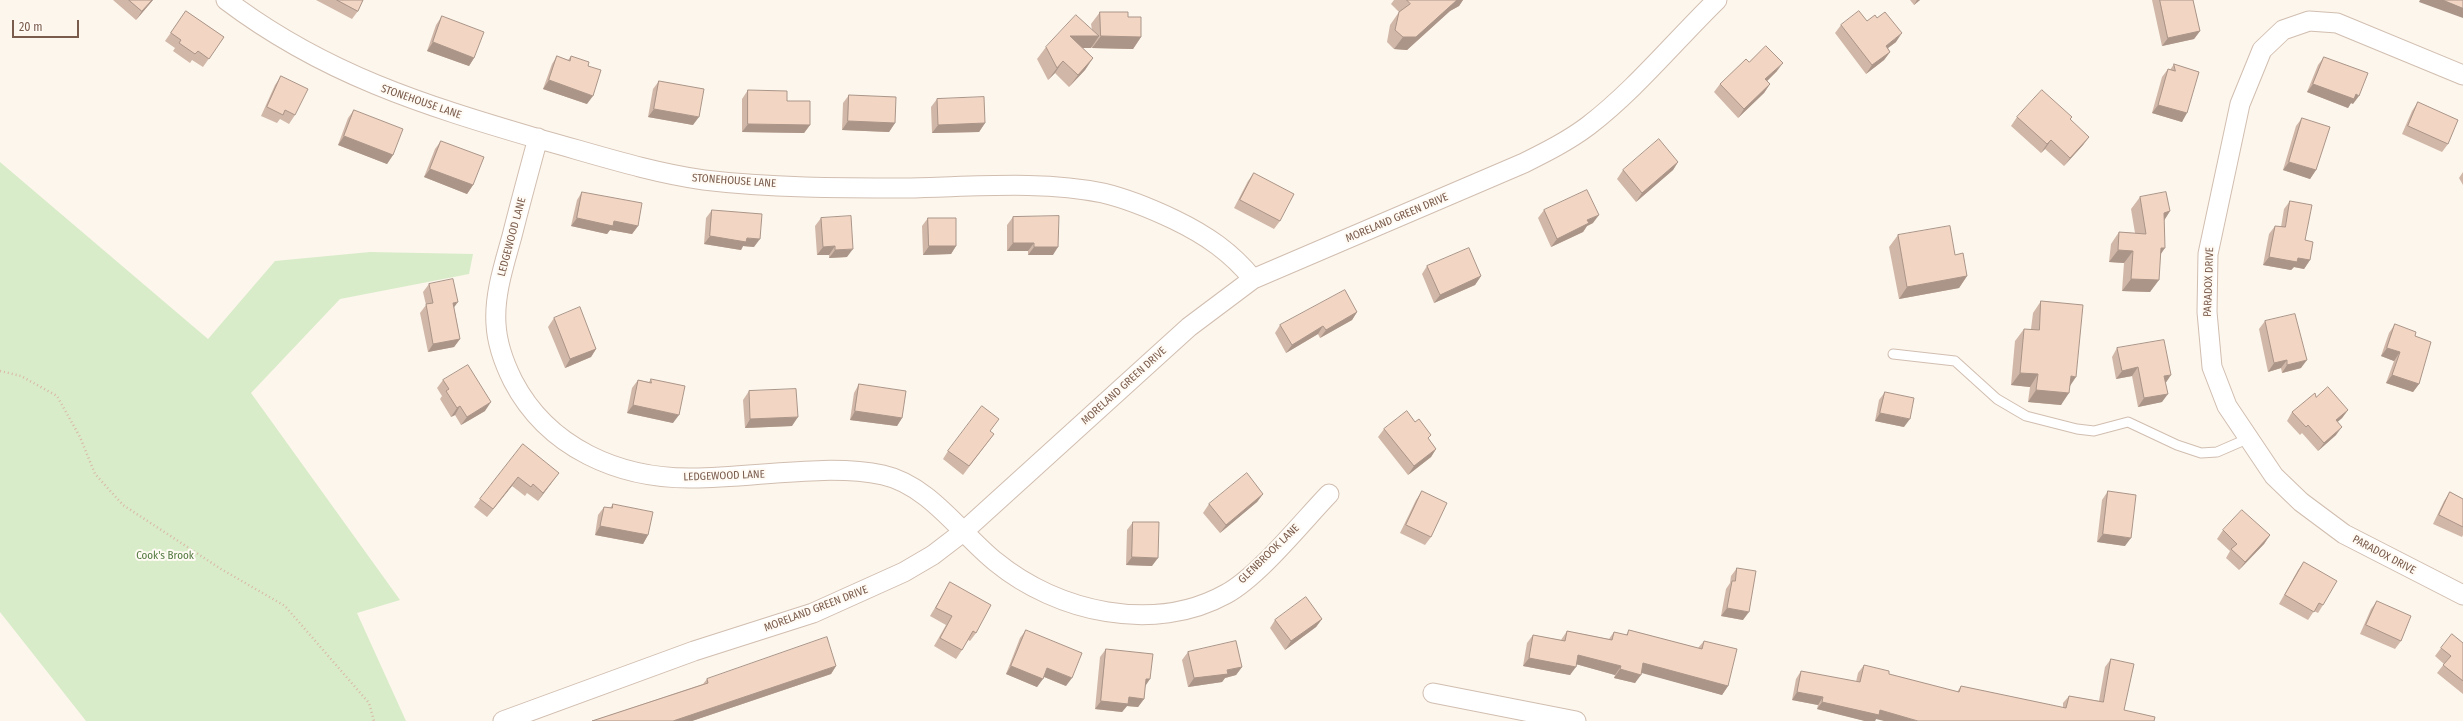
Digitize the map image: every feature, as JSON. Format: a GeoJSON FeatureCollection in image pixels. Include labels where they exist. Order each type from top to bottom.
{"type":"FeatureCollection","features":[{"type":"Feature","properties":{"kind":"street","name":"STONEHOUSE LANE"},"geometry":{"type":"LineString","coordinates":[[226,0],[298,48],[363,81],[461,116],[656,172],[724,182],[880,188],[1041,186],[1104,193],[1145,206],[1195,230],[1233,256],[1253,279]]}},
{"type":"Feature","properties":{"kind":"street","name":"MORELAND GREEN DRIVE"},"geometry":{"type":"LineString","coordinates":[[502,721],[694,651],[834,605],[918,564],[963,532],[1189,327],[1253,279],[1524,164],[1563,143],[1587,126],[1620,98],[1717,0]]}},
{"type":"Feature","properties":{"kind":"street","name":"PARADOX DRIVE"},"geometry":{"type":"LineString","coordinates":[[2463,75],[2337,23],[2309,21],[2283,30],[2262,50],[2240,104],[2208,254],[2207,312],[2212,367],[2227,406],[2247,439],[2274,476],[2301,502],[2344,534],[2463,595]]}},
{"type":"Feature","properties":{"kind":"street","name":"LEDGEWOOD LANE"},"geometry":{"type":"LineString","coordinates":[[538,138],[500,278],[496,324],[503,358],[518,390],[538,418],[553,433],[590,457],[642,473],[702,478],[847,470],[888,476],[925,496],[963,532]]}},
{"type":"Feature","properties":{"kind":"street","name":"GLENBROOK LANE"},"geometry":{"type":"LineString","coordinates":[[963,532],[995,562],[1040,590],[1088,608],[1137,615],[1166,612],[1198,605],[1227,593],[1253,573],[1329,494]]}},
{"type":"Feature","properties":{"kind":"street"},"geometry":{"type":"LineString","coordinates":[[1433,693],[1576,721]]}},
{"type":"Feature","properties":{"kind":"lane"},"geometry":{"type":"LineString","coordinates":[[1893,354],[1955,361],[1997,399],[2026,416],[2077,430],[2094,431],[2128,422],[2177,445],[2201,453],[2217,452],[2247,439]]}},
{"type":"Feature","properties":{"kind":"path"},"geometry":{"type":"LineString","coordinates":[[0,371],[21,376],[57,396],[80,437],[95,474],[124,506],[221,569],[284,606],[369,703],[374,721]]}},
{"type":"Feature","properties":{"kind":"green space","name":"Cook's Brook"},"geometry":{"type":"Polygon","coordinates":[[[0,162],[208,339],[275,261],[370,252],[473,254],[469,274],[340,299],[251,393],[400,600],[357,613],[406,721],[86,721],[0,612],[0,162]]]}},
{"type":"Feature","properties":{"kind":"building"},"geometry":{"type":"Polygon","coordinates":[[[129,0],[152,0],[142,11],[129,0]]]}},
{"type":"Feature","properties":{"kind":"building"},"geometry":{"type":"Polygon","coordinates":[[[337,0],[363,0],[358,11],[337,0]]]}},
{"type":"Feature","properties":{"kind":"building"},"geometry":{"type":"Polygon","coordinates":[[[1407,0],[1457,0],[1416,37],[1403,37],[1395,30],[1399,12],[1410,4],[1407,0]]]}},
{"type":"Feature","properties":{"kind":"building"},"geometry":{"type":"Polygon","coordinates":[[[2160,0],[2193,0],[2200,31],[2168,38],[2160,0]]]}},
{"type":"Feature","properties":{"kind":"building"},"geometry":{"type":"Polygon","coordinates":[[[2443,0],[2463,0],[2463,8],[2443,0]]]}},
{"type":"Feature","properties":{"kind":"building"},"geometry":{"type":"Polygon","coordinates":[[[186,11],[224,37],[209,59],[198,51],[195,54],[179,43],[181,40],[171,33],[186,11]]]}},
{"type":"Feature","properties":{"kind":"building"},"geometry":{"type":"Polygon","coordinates":[[[1859,11],[1867,21],[1875,15],[1877,18],[1885,12],[1902,33],[1886,46],[1890,52],[1872,65],[1841,25],[1859,11]]]}},
{"type":"Feature","properties":{"kind":"building"},"geometry":{"type":"Polygon","coordinates":[[[1100,12],[1128,12],[1128,17],[1141,17],[1141,37],[1101,36],[1100,12]]]}},
{"type":"Feature","properties":{"kind":"building"},"geometry":{"type":"Polygon","coordinates":[[[1076,15],[1099,36],[1070,36],[1093,58],[1078,75],[1063,61],[1057,68],[1046,47],[1076,15]]]}},
{"type":"Feature","properties":{"kind":"building"},"geometry":{"type":"Polygon","coordinates":[[[442,16],[484,32],[474,58],[433,42],[442,16]]]}},
{"type":"Feature","properties":{"kind":"building"},"geometry":{"type":"Polygon","coordinates":[[[1766,46],[1783,63],[1765,79],[1770,84],[1744,109],[1720,84],[1746,59],[1749,62],[1766,46]]]}},
{"type":"Feature","properties":{"kind":"building"},"geometry":{"type":"Polygon","coordinates":[[[557,56],[570,61],[571,56],[589,62],[588,66],[601,70],[593,96],[549,80],[557,56]]]}},
{"type":"Feature","properties":{"kind":"building"},"geometry":{"type":"Polygon","coordinates":[[[2324,57],[2368,73],[2359,96],[2356,94],[2354,99],[2313,84],[2324,57]]]}},
{"type":"Feature","properties":{"kind":"building"},"geometry":{"type":"Polygon","coordinates":[[[2174,64],[2199,72],[2187,113],[2158,105],[2168,69],[2175,71],[2174,64]]]}},
{"type":"Feature","properties":{"kind":"building"},"geometry":{"type":"Polygon","coordinates":[[[281,76],[308,89],[295,115],[285,110],[283,115],[267,107],[281,76]]]}},
{"type":"Feature","properties":{"kind":"building"},"geometry":{"type":"Polygon","coordinates":[[[659,81],[704,89],[699,117],[654,109],[659,81]]]}},
{"type":"Feature","properties":{"kind":"building"},"geometry":{"type":"Polygon","coordinates":[[[748,90],[787,91],[787,101],[810,101],[810,125],[748,124],[748,90]]]}},
{"type":"Feature","properties":{"kind":"building"},"geometry":{"type":"Polygon","coordinates":[[[2042,90],[2072,117],[2070,119],[2089,137],[2070,158],[2051,140],[2047,144],[2017,117],[2042,90]]]}},
{"type":"Feature","properties":{"kind":"building"},"geometry":{"type":"Polygon","coordinates":[[[849,95],[896,97],[895,123],[848,121],[849,95]]]}},
{"type":"Feature","properties":{"kind":"building"},"geometry":{"type":"Polygon","coordinates":[[[984,97],[985,123],[938,125],[937,99],[984,97]]]}},
{"type":"Feature","properties":{"kind":"building"},"geometry":{"type":"Polygon","coordinates":[[[2418,102],[2458,120],[2448,144],[2408,126],[2418,102]]]}},
{"type":"Feature","properties":{"kind":"building"},"geometry":{"type":"Polygon","coordinates":[[[354,110],[403,129],[393,155],[344,136],[354,110]]]}},
{"type":"Feature","properties":{"kind":"building"},"geometry":{"type":"Polygon","coordinates":[[[2302,118],[2330,127],[2316,170],[2289,162],[2302,118]]]}},
{"type":"Feature","properties":{"kind":"building"},"geometry":{"type":"Polygon","coordinates":[[[1659,139],[1678,162],[1642,193],[1623,170],[1659,139]]]}},
{"type":"Feature","properties":{"kind":"building"},"geometry":{"type":"Polygon","coordinates":[[[441,141],[484,157],[473,185],[430,169],[441,141]]]}},
{"type":"Feature","properties":{"kind":"building"},"geometry":{"type":"Polygon","coordinates":[[[1254,173],[1294,194],[1280,221],[1240,200],[1254,173]]]}},
{"type":"Feature","properties":{"kind":"building"},"geometry":{"type":"Polygon","coordinates":[[[1587,190],[1599,215],[1587,220],[1589,223],[1557,239],[1544,210],[1587,190]]]}},
{"type":"Feature","properties":{"kind":"building"},"geometry":{"type":"Polygon","coordinates":[[[582,192],[642,203],[638,226],[614,221],[613,226],[577,218],[582,192]]]}},
{"type":"Feature","properties":{"kind":"building"},"geometry":{"type":"Polygon","coordinates":[[[2166,192],[2170,211],[2164,213],[2165,248],[2161,248],[2159,280],[2131,279],[2133,251],[2118,250],[2119,232],[2146,234],[2140,197],[2166,192]]]}},
{"type":"Feature","properties":{"kind":"building"},"geometry":{"type":"Polygon","coordinates":[[[2290,201],[2312,205],[2305,240],[2313,242],[2310,260],[2298,258],[2297,262],[2269,257],[2275,226],[2285,227],[2290,201]]]}},
{"type":"Feature","properties":{"kind":"building"},"geometry":{"type":"Polygon","coordinates":[[[712,210],[762,214],[760,239],[747,238],[746,242],[710,236],[712,210]]]}},
{"type":"Feature","properties":{"kind":"building"},"geometry":{"type":"Polygon","coordinates":[[[851,216],[853,249],[835,250],[835,246],[823,247],[821,218],[851,216]]]}},
{"type":"Feature","properties":{"kind":"building"},"geometry":{"type":"Polygon","coordinates":[[[1059,216],[1058,247],[1034,247],[1034,243],[1013,243],[1013,217],[1059,216]]]}},
{"type":"Feature","properties":{"kind":"building"},"geometry":{"type":"Polygon","coordinates":[[[928,218],[956,218],[956,246],[929,246],[928,218]]]}},
{"type":"Feature","properties":{"kind":"building"},"geometry":{"type":"Polygon","coordinates":[[[1950,226],[1955,255],[1963,253],[1967,276],[1907,287],[1898,235],[1950,226]]]}},
{"type":"Feature","properties":{"kind":"building"},"geometry":{"type":"Polygon","coordinates":[[[1469,248],[1481,276],[1440,295],[1427,266],[1469,248]]]}},
{"type":"Feature","properties":{"kind":"building"},"geometry":{"type":"Polygon","coordinates":[[[453,279],[458,302],[453,303],[460,339],[433,344],[426,304],[433,303],[429,284],[453,279]]]}},
{"type":"Feature","properties":{"kind":"building"},"geometry":{"type":"Polygon","coordinates":[[[1345,290],[1357,312],[1326,330],[1323,326],[1292,345],[1280,325],[1345,290]]]}},
{"type":"Feature","properties":{"kind":"building"},"geometry":{"type":"Polygon","coordinates":[[[2041,301],[2083,305],[2076,377],[2071,376],[2069,393],[2036,390],[2038,374],[2020,373],[2024,329],[2039,330],[2041,301]]]}},
{"type":"Feature","properties":{"kind":"building"},"geometry":{"type":"Polygon","coordinates":[[[580,307],[596,349],[570,359],[554,318],[580,307]]]}},
{"type":"Feature","properties":{"kind":"building"},"geometry":{"type":"Polygon","coordinates":[[[2295,314],[2307,360],[2287,365],[2287,360],[2274,363],[2265,321],[2295,314]]]}},
{"type":"Feature","properties":{"kind":"building"},"geometry":{"type":"Polygon","coordinates":[[[2395,324],[2416,332],[2415,336],[2431,342],[2419,384],[2392,375],[2400,352],[2387,348],[2395,324]]]}},
{"type":"Feature","properties":{"kind":"building"},"geometry":{"type":"Polygon","coordinates":[[[2164,340],[2171,375],[2164,376],[2168,394],[2144,398],[2138,367],[2122,371],[2117,348],[2164,340]]]}},
{"type":"Feature","properties":{"kind":"building"},"geometry":{"type":"Polygon","coordinates":[[[468,365],[491,402],[467,417],[460,406],[457,408],[446,391],[449,389],[443,380],[468,365]]]}},
{"type":"Feature","properties":{"kind":"building"},"geometry":{"type":"Polygon","coordinates":[[[651,379],[685,386],[679,415],[633,405],[638,380],[651,383],[651,379]]]}},
{"type":"Feature","properties":{"kind":"building"},"geometry":{"type":"Polygon","coordinates":[[[859,384],[906,391],[902,418],[855,411],[859,384]]]}},
{"type":"Feature","properties":{"kind":"building"},"geometry":{"type":"Polygon","coordinates":[[[2328,387],[2348,410],[2336,420],[2342,427],[2324,443],[2308,425],[2306,427],[2292,412],[2315,393],[2316,397],[2328,387]]]}},
{"type":"Feature","properties":{"kind":"building"},"geometry":{"type":"Polygon","coordinates":[[[796,389],[798,417],[750,419],[749,391],[796,389]]]}},
{"type":"Feature","properties":{"kind":"building"},"geometry":{"type":"Polygon","coordinates":[[[1885,392],[1914,398],[1910,419],[1880,413],[1885,392]]]}},
{"type":"Feature","properties":{"kind":"building"},"geometry":{"type":"Polygon","coordinates":[[[982,406],[999,419],[990,431],[994,434],[969,466],[948,451],[982,406]]]}},
{"type":"Feature","properties":{"kind":"building"},"geometry":{"type":"Polygon","coordinates":[[[1407,411],[1415,422],[1419,419],[1431,435],[1428,438],[1436,449],[1414,466],[1384,429],[1407,411]]]}},
{"type":"Feature","properties":{"kind":"building"},"geometry":{"type":"Polygon","coordinates":[[[523,444],[559,473],[543,493],[533,484],[531,487],[518,477],[493,509],[480,499],[523,444]]]}},
{"type":"Feature","properties":{"kind":"building"},"geometry":{"type":"Polygon","coordinates":[[[1247,473],[1263,494],[1226,525],[1209,504],[1247,473]]]}},
{"type":"Feature","properties":{"kind":"building"},"geometry":{"type":"Polygon","coordinates":[[[1422,491],[1447,503],[1431,537],[1406,525],[1422,491]]]}},
{"type":"Feature","properties":{"kind":"building"},"geometry":{"type":"Polygon","coordinates":[[[2108,491],[2136,495],[2131,538],[2103,534],[2108,491]]]}},
{"type":"Feature","properties":{"kind":"building"},"geometry":{"type":"Polygon","coordinates":[[[2450,492],[2463,499],[2463,527],[2439,515],[2450,492]]]}},
{"type":"Feature","properties":{"kind":"building"},"geometry":{"type":"Polygon","coordinates":[[[613,504],[653,512],[648,535],[600,526],[604,507],[612,508],[613,504]]]}},
{"type":"Feature","properties":{"kind":"building"},"geometry":{"type":"Polygon","coordinates":[[[2242,510],[2270,535],[2245,562],[2231,549],[2237,544],[2223,530],[2242,510]]]}},
{"type":"Feature","properties":{"kind":"building"},"geometry":{"type":"Polygon","coordinates":[[[1133,522],[1159,522],[1158,558],[1132,557],[1133,522]]]}},
{"type":"Feature","properties":{"kind":"building"},"geometry":{"type":"Polygon","coordinates":[[[2304,562],[2337,581],[2323,605],[2319,603],[2314,612],[2285,595],[2304,562]]]}},
{"type":"Feature","properties":{"kind":"building"},"geometry":{"type":"Polygon","coordinates":[[[1737,568],[1756,571],[1749,612],[1727,608],[1732,581],[1735,581],[1737,568]]]}},
{"type":"Feature","properties":{"kind":"building"},"geometry":{"type":"Polygon","coordinates":[[[950,582],[991,605],[976,633],[973,631],[962,650],[940,638],[952,616],[936,608],[950,582]]]}},
{"type":"Feature","properties":{"kind":"building"},"geometry":{"type":"Polygon","coordinates":[[[1306,597],[1322,619],[1291,641],[1275,620],[1306,597]]]}},
{"type":"Feature","properties":{"kind":"building"},"geometry":{"type":"Polygon","coordinates":[[[2377,601],[2411,616],[2401,641],[2366,625],[2377,601]]]}},
{"type":"Feature","properties":{"kind":"building"},"geometry":{"type":"Polygon","coordinates":[[[1026,630],[1082,653],[1072,678],[1047,668],[1043,679],[1011,666],[1026,630]]]}},
{"type":"Feature","properties":{"kind":"building"},"geometry":{"type":"Polygon","coordinates":[[[1629,630],[1702,649],[1704,641],[1737,649],[1728,686],[1643,663],[1641,675],[1620,669],[1621,666],[1578,655],[1576,667],[1529,658],[1533,635],[1565,641],[1567,631],[1612,640],[1614,632],[1627,635],[1629,630]]]}},
{"type":"Feature","properties":{"kind":"building"},"geometry":{"type":"Polygon","coordinates":[[[2452,634],[2463,643],[2463,681],[2443,665],[2451,656],[2441,648],[2452,634]]]}},
{"type":"Feature","properties":{"kind":"building"},"geometry":{"type":"Polygon","coordinates":[[[827,637],[836,666],[673,721],[592,721],[708,683],[707,679],[827,637]]]}},
{"type":"Feature","properties":{"kind":"building"},"geometry":{"type":"Polygon","coordinates":[[[1236,641],[1242,667],[1227,670],[1228,674],[1194,678],[1188,652],[1236,641]]]}},
{"type":"Feature","properties":{"kind":"building"},"geometry":{"type":"Polygon","coordinates":[[[1106,649],[1153,654],[1150,679],[1146,679],[1144,699],[1129,697],[1128,704],[1101,701],[1106,649]]]}},
{"type":"Feature","properties":{"kind":"building"},"geometry":{"type":"Polygon","coordinates":[[[2111,659],[2134,664],[2124,710],[2155,717],[2154,721],[1918,721],[1880,710],[1879,715],[1822,702],[1823,697],[1797,692],[1801,671],[1860,682],[1864,665],[1889,671],[1889,674],[1959,692],[1961,686],[2066,708],[2069,696],[2103,702],[2111,659]]]}}]}
